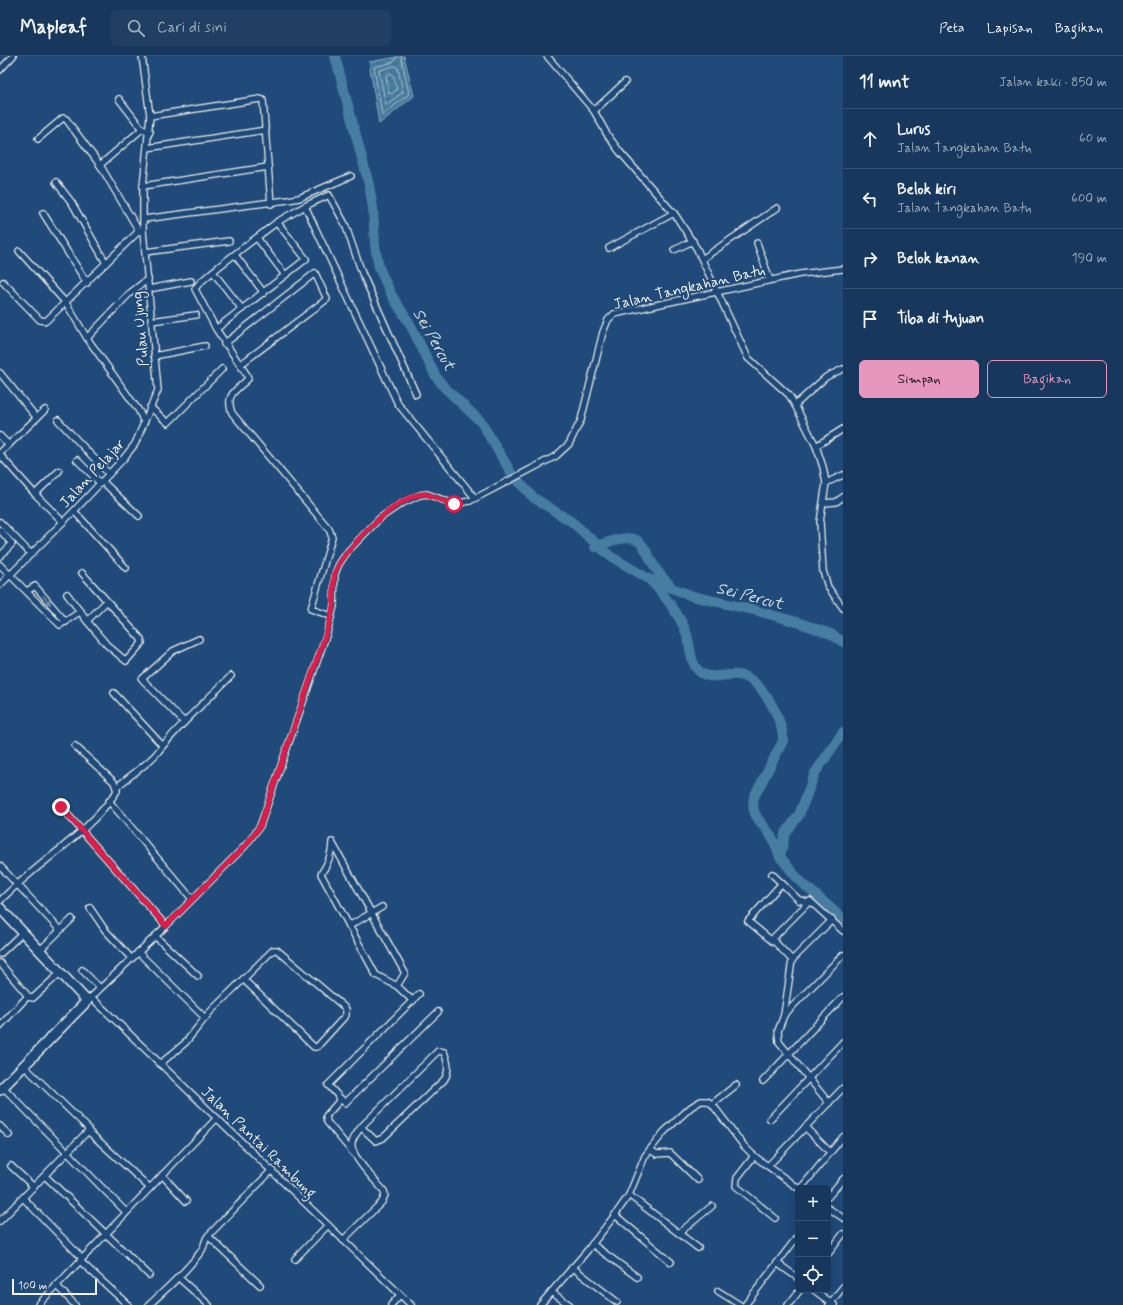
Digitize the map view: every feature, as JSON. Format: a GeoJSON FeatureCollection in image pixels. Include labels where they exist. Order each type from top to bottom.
{"type":"FeatureCollection","features":[{"type":"Feature","properties":{"kind":"main road"},"geometry":{"type":"LineString","coordinates":[[0,908],[60,973],[89,999],[1,1089]]}},
{"type":"Feature","properties":{"kind":"street"},"geometry":{"type":"LineString","coordinates":[[0,70],[13,56]]}},
{"type":"Feature","properties":{"kind":"street"},"geometry":{"type":"LineString","coordinates":[[4,282],[43,322],[66,303],[141,231],[144,219],[143,186],[150,132],[150,116],[142,56]]}},
{"type":"Feature","properties":{"kind":"street"},"geometry":{"type":"LineString","coordinates":[[547,56],[594,111],[608,136],[620,152],[674,213],[693,241],[748,358],[789,395],[795,405],[816,446],[826,483],[820,522],[823,571],[828,586],[843,608]]}},
{"type":"Feature","properties":{"kind":"street"},"geometry":{"type":"LineString","coordinates":[[594,111],[625,82]]}},
{"type":"Feature","properties":{"kind":"street"},"geometry":{"type":"LineString","coordinates":[[119,99],[142,129],[150,132]]}},
{"type":"Feature","properties":{"kind":"street"},"geometry":{"type":"LineString","coordinates":[[150,116],[260,99],[264,102],[271,204]]}},
{"type":"Feature","properties":{"kind":"street"},"geometry":{"type":"LineString","coordinates":[[38,139],[63,118],[65,118],[100,165],[141,231]]}},
{"type":"Feature","properties":{"kind":"street"},"geometry":{"type":"LineString","coordinates":[[100,165],[142,129]]}},
{"type":"Feature","properties":{"kind":"street"},"geometry":{"type":"LineString","coordinates":[[147,148],[266,130]]}},
{"type":"Feature","properties":{"kind":"street"},"geometry":{"type":"LineString","coordinates":[[143,186],[268,167]]}},
{"type":"Feature","properties":{"kind":"street"},"geometry":{"type":"LineString","coordinates":[[144,219],[271,204],[299,198],[351,176]]}},
{"type":"Feature","properties":{"kind":"street"},"geometry":{"type":"LineString","coordinates":[[56,182],[72,203],[106,263]]}},
{"type":"Feature","properties":{"kind":"street"},"geometry":{"type":"LineString","coordinates":[[331,616],[311,609],[332,537],[329,529],[232,413],[228,403],[229,397],[248,380],[247,375],[224,344],[195,289],[197,285],[213,272],[278,222],[329,195],[345,224],[362,273],[416,394]]}},
{"type":"Feature","properties":{"kind":"street"},"geometry":{"type":"LineString","coordinates":[[89,999],[166,926],[246,845],[260,826],[331,616],[334,606],[335,574],[339,564],[362,535],[388,512],[420,495],[427,494],[454,504],[475,498],[398,404],[306,206]]}},
{"type":"Feature","properties":{"kind":"street"},"geometry":{"type":"LineString","coordinates":[[702,259],[778,208]]}},
{"type":"Feature","properties":{"kind":"street"},"geometry":{"type":"LineString","coordinates":[[43,213],[87,283]]}},
{"type":"Feature","properties":{"kind":"street"},"geometry":{"type":"LineString","coordinates":[[609,248],[674,213]]}},
{"type":"Feature","properties":{"kind":"street"},"geometry":{"type":"LineString","coordinates":[[216,330],[306,258],[278,222]]}},
{"type":"Feature","properties":{"kind":"street","name":"Pulau Ujung"},"geometry":{"type":"LineString","coordinates":[[141,231],[148,279],[158,390],[144,422]]}},
{"type":"Feature","properties":{"kind":"street"},"geometry":{"type":"LineString","coordinates":[[257,238],[285,275]]}},
{"type":"Feature","properties":{"kind":"street"},"geometry":{"type":"LineString","coordinates":[[145,252],[229,241]]}},
{"type":"Feature","properties":{"kind":"street"},"geometry":{"type":"LineString","coordinates":[[674,250],[693,241]]}},
{"type":"Feature","properties":{"kind":"street"},"geometry":{"type":"LineString","coordinates":[[757,243],[770,280]]}},
{"type":"Feature","properties":{"kind":"street"},"geometry":{"type":"LineString","coordinates":[[19,251],[66,303],[87,338],[139,411],[144,422]]}},
{"type":"Feature","properties":{"kind":"street"},"geometry":{"type":"LineString","coordinates":[[236,255],[264,293]]}},
{"type":"Feature","properties":{"kind":"street","name":"Jalan Tangkahan Batu"},"geometry":{"type":"LineString","coordinates":[[475,498],[562,451],[574,436],[581,420],[603,332],[612,316],[625,310],[651,307],[716,290],[800,274],[843,269]]}},
{"type":"Feature","properties":{"kind":"street"},"geometry":{"type":"LineString","coordinates":[[213,272],[242,309]]}},
{"type":"Feature","properties":{"kind":"street"},"geometry":{"type":"LineString","coordinates":[[224,344],[315,273],[327,298],[240,365]]}},
{"type":"Feature","properties":{"kind":"street"},"geometry":{"type":"LineString","coordinates":[[87,338],[129,294],[148,279]]}},
{"type":"Feature","properties":{"kind":"street"},"geometry":{"type":"LineString","coordinates":[[149,289],[191,281]]}},
{"type":"Feature","properties":{"kind":"street"},"geometry":{"type":"LineString","coordinates":[[151,321],[196,315]]}},
{"type":"Feature","properties":{"kind":"street"},"geometry":{"type":"LineString","coordinates":[[154,356],[205,346]]}},
{"type":"Feature","properties":{"kind":"street"},"geometry":{"type":"LineString","coordinates":[[150,406],[168,422],[222,369]]}},
{"type":"Feature","properties":{"kind":"street"},"geometry":{"type":"LineString","coordinates":[[795,405],[826,377],[843,369]]}},
{"type":"Feature","properties":{"kind":"street"},"geometry":{"type":"LineString","coordinates":[[0,373],[38,418]]}},
{"type":"Feature","properties":{"kind":"street"},"geometry":{"type":"LineString","coordinates":[[45,410],[0,454],[35,494],[63,522]]}},
{"type":"Feature","properties":{"kind":"street"},"geometry":{"type":"LineString","coordinates":[[58,420],[109,474]]}},
{"type":"Feature","properties":{"kind":"street","name":"Jalan Pelajar"},"geometry":{"type":"LineString","coordinates":[[0,585],[74,512],[109,474],[135,444],[144,422]]}},
{"type":"Feature","properties":{"kind":"street"},"geometry":{"type":"LineString","coordinates":[[816,446],[843,429]]}},
{"type":"Feature","properties":{"kind":"street"},"geometry":{"type":"LineString","coordinates":[[0,436],[9,444]]}},
{"type":"Feature","properties":{"kind":"street"},"geometry":{"type":"LineString","coordinates":[[77,460],[139,516]]}},
{"type":"Feature","properties":{"kind":"street"},"geometry":{"type":"LineString","coordinates":[[35,494],[59,471]]}},
{"type":"Feature","properties":{"kind":"street"},"geometry":{"type":"LineString","coordinates":[[826,483],[843,475]]}},
{"type":"Feature","properties":{"kind":"street"},"geometry":{"type":"LineString","coordinates":[[824,503],[836,502],[843,497]]}},
{"type":"Feature","properties":{"kind":"street"},"geometry":{"type":"LineString","coordinates":[[74,512],[126,568]]}},
{"type":"Feature","properties":{"kind":"street"},"geometry":{"type":"LineString","coordinates":[[0,522],[31,554]]}},
{"type":"Feature","properties":{"kind":"street"},"geometry":{"type":"LineString","coordinates":[[0,530],[12,544],[0,556]]}},
{"type":"Feature","properties":{"kind":"street"},"geometry":{"type":"LineString","coordinates":[[0,565],[60,625],[80,611]]}},
{"type":"Feature","properties":{"kind":"street"},"geometry":{"type":"LineString","coordinates":[[67,594],[87,621],[107,644],[126,661],[142,643],[141,639],[82,573]]}},
{"type":"Feature","properties":{"kind":"street"},"geometry":{"type":"LineString","coordinates":[[27,591],[35,586],[66,622]]}},
{"type":"Feature","properties":{"kind":"street"},"geometry":{"type":"LineString","coordinates":[[87,621],[107,601]]}},
{"type":"Feature","properties":{"kind":"street"},"geometry":{"type":"LineString","coordinates":[[184,722],[142,680],[173,651],[198,639]]}},
{"type":"Feature","properties":{"kind":"street"},"geometry":{"type":"LineString","coordinates":[[0,901],[17,883],[82,831],[117,791],[117,787],[156,753],[184,722],[231,676]]}},
{"type":"Feature","properties":{"kind":"street"},"geometry":{"type":"LineString","coordinates":[[114,694],[162,745]]}},
{"type":"Feature","properties":{"kind":"street"},"geometry":{"type":"LineString","coordinates":[[75,746],[114,782],[117,787]]}},
{"type":"Feature","properties":{"kind":"street"},"geometry":{"type":"LineString","coordinates":[[109,801],[192,898]]}},
{"type":"Feature","properties":{"kind":"street"},"geometry":{"type":"LineString","coordinates":[[61,807],[166,926]]}},
{"type":"Feature","properties":{"kind":"street"},"geometry":{"type":"LineString","coordinates":[[397,986],[405,973],[332,842],[332,852],[328,863],[321,874],[376,975],[397,986],[413,1001]]}},
{"type":"Feature","properties":{"kind":"street"},"geometry":{"type":"LineString","coordinates":[[0,866],[60,930]]}},
{"type":"Feature","properties":{"kind":"street"},"geometry":{"type":"LineString","coordinates":[[772,874],[799,900],[813,902],[843,931]]}},
{"type":"Feature","properties":{"kind":"street"},"geometry":{"type":"LineString","coordinates":[[782,884],[748,921],[792,960]]}},
{"type":"Feature","properties":{"kind":"street"},"geometry":{"type":"LineString","coordinates":[[772,941],[807,902]]}},
{"type":"Feature","properties":{"kind":"street"},"geometry":{"type":"LineString","coordinates":[[349,926],[382,907]]}},
{"type":"Feature","properties":{"kind":"street"},"geometry":{"type":"LineString","coordinates":[[90,908],[105,930],[131,958]]}},
{"type":"Feature","properties":{"kind":"street"},"geometry":{"type":"LineString","coordinates":[[40,950],[72,919]]}},
{"type":"Feature","properties":{"kind":"street"},"geometry":{"type":"LineString","coordinates":[[828,1103],[779,1042],[778,1031],[784,1015],[792,960],[832,920]]}},
{"type":"Feature","properties":{"kind":"street"},"geometry":{"type":"LineString","coordinates":[[0,954],[22,932]]}},
{"type":"Feature","properties":{"kind":"street"},"geometry":{"type":"LineString","coordinates":[[155,936],[198,976]]}},
{"type":"Feature","properties":{"kind":"street"},"geometry":{"type":"LineString","coordinates":[[160,1064],[185,1043],[205,1018],[243,979],[273,950],[277,950],[343,1006],[347,1012],[346,1015],[317,1047],[314,1047],[243,979]]}},
{"type":"Feature","properties":{"kind":"street"},"geometry":{"type":"LineString","coordinates":[[138,952],[205,1018]]}},
{"type":"Feature","properties":{"kind":"street"},"geometry":{"type":"LineString","coordinates":[[784,1015],[843,955]]}},
{"type":"Feature","properties":{"kind":"street"},"geometry":{"type":"LineString","coordinates":[[0,963],[28,996],[33,998],[60,973]]}},
{"type":"Feature","properties":{"kind":"street"},"geometry":{"type":"LineString","coordinates":[[82,970],[100,988]]}},
{"type":"Feature","properties":{"kind":"street"},"geometry":{"type":"LineString","coordinates":[[420,994],[328,1085],[341,1099],[345,1103],[438,1012]]}},
{"type":"Feature","properties":{"kind":"street"},"geometry":{"type":"LineString","coordinates":[[0,1026],[28,996]]}},
{"type":"Feature","properties":{"kind":"street"},"geometry":{"type":"LineString","coordinates":[[763,1081],[843,997]]}},
{"type":"Feature","properties":{"kind":"street","name":"Jalan Pantai Rambung"},"geometry":{"type":"LineString","coordinates":[[89,999],[272,1170],[411,1305]]}},
{"type":"Feature","properties":{"kind":"street"},"geometry":{"type":"LineString","coordinates":[[770,1119],[843,1042]]}},
{"type":"Feature","properties":{"kind":"street"},"geometry":{"type":"LineString","coordinates":[[353,1153],[351,1144],[361,1127],[438,1051],[444,1052],[448,1071],[444,1080],[383,1138],[376,1141],[361,1127]]}},
{"type":"Feature","properties":{"kind":"street"},"geometry":{"type":"LineString","coordinates":[[24,1066],[88,1128],[88,1131],[150,1188]]}},
{"type":"Feature","properties":{"kind":"street"},"geometry":{"type":"LineString","coordinates":[[712,1104],[736,1085]]}},
{"type":"Feature","properties":{"kind":"street"},"geometry":{"type":"LineString","coordinates":[[768,1166],[843,1088]]}},
{"type":"Feature","properties":{"kind":"street"},"geometry":{"type":"LineString","coordinates":[[1,1089],[68,1152],[126,1212]]}},
{"type":"Feature","properties":{"kind":"street"},"geometry":{"type":"LineString","coordinates":[[341,1099],[328,1113],[325,1119],[384,1191],[382,1202],[343,1240]]}},
{"type":"Feature","properties":{"kind":"street"},"geometry":{"type":"LineString","coordinates":[[540,1305],[615,1215],[629,1195],[645,1156],[664,1132],[690,1107],[701,1101],[708,1101],[712,1104],[737,1138],[754,1156],[795,1186]]}},
{"type":"Feature","properties":{"kind":"street"},"geometry":{"type":"LineString","coordinates":[[38,1305],[216,1118]]}},
{"type":"Feature","properties":{"kind":"street"},"geometry":{"type":"LineString","coordinates":[[0,1126],[9,1135]]}},
{"type":"Feature","properties":{"kind":"street"},"geometry":{"type":"LineString","coordinates":[[805,1127],[830,1152]]}},
{"type":"Feature","properties":{"kind":"street"},"geometry":{"type":"LineString","coordinates":[[0,1220],[24,1198],[88,1131]]}},
{"type":"Feature","properties":{"kind":"street"},"geometry":{"type":"LineString","coordinates":[[803,1185],[843,1137]]}},
{"type":"Feature","properties":{"kind":"street"},"geometry":{"type":"LineString","coordinates":[[650,1150],[657,1154],[670,1153],[698,1180]]}},
{"type":"Feature","properties":{"kind":"street"},"geometry":{"type":"LineString","coordinates":[[754,1156],[736,1178],[736,1186],[775,1218]]}},
{"type":"Feature","properties":{"kind":"street"},"geometry":{"type":"LineString","coordinates":[[11,1166],[34,1187]]}},
{"type":"Feature","properties":{"kind":"street"},"geometry":{"type":"LineString","coordinates":[[149,1305],[178,1277],[202,1249],[203,1243],[208,1236],[272,1170]]}},
{"type":"Feature","properties":{"kind":"street"},"geometry":{"type":"LineString","coordinates":[[162,1175],[186,1200]]}},
{"type":"Feature","properties":{"kind":"street"},"geometry":{"type":"LineString","coordinates":[[45,1176],[149,1275]]}},
{"type":"Feature","properties":{"kind":"street"},"geometry":{"type":"LineString","coordinates":[[831,1193],[843,1179]]}},
{"type":"Feature","properties":{"kind":"street"},"geometry":{"type":"LineString","coordinates":[[629,1195],[698,1248]]}},
{"type":"Feature","properties":{"kind":"street"},"geometry":{"type":"LineString","coordinates":[[24,1198],[81,1260],[128,1305]]}},
{"type":"Feature","properties":{"kind":"street"},"geometry":{"type":"LineString","coordinates":[[679,1233],[712,1206]]}},
{"type":"Feature","properties":{"kind":"street"},"geometry":{"type":"LineString","coordinates":[[831,1210],[843,1218]]}},
{"type":"Feature","properties":{"kind":"street"},"geometry":{"type":"LineString","coordinates":[[615,1215],[671,1262]]}},
{"type":"Feature","properties":{"kind":"street"},"geometry":{"type":"LineString","coordinates":[[295,1259],[328,1225]]}},
{"type":"Feature","properties":{"kind":"street"},"geometry":{"type":"LineString","coordinates":[[831,1250],[843,1234]]}},
{"type":"Feature","properties":{"kind":"street"},"geometry":{"type":"LineString","coordinates":[[208,1236],[260,1285]]}},
{"type":"Feature","properties":{"kind":"street"},"geometry":{"type":"LineString","coordinates":[[745,1305],[795,1240]]}},
{"type":"Feature","properties":{"kind":"street"},"geometry":{"type":"LineString","coordinates":[[592,1244],[637,1277]]}},
{"type":"Feature","properties":{"kind":"street"},"geometry":{"type":"LineString","coordinates":[[778,1263],[795,1276]]}},
{"type":"Feature","properties":{"kind":"street"},"geometry":{"type":"LineString","coordinates":[[572,1267],[617,1302]]}},
{"type":"Feature","properties":{"kind":"street"},"geometry":{"type":"LineString","coordinates":[[178,1277],[209,1305]]}},
{"type":"Feature","properties":{"kind":"street"},"geometry":{"type":"LineString","coordinates":[[56,1285],[75,1305]]}},
{"type":"Feature","properties":{"kind":"street"},"geometry":{"type":"LineString","coordinates":[[818,1293],[831,1304],[843,1287]]}},
{"type":"Feature","properties":{"kind":"street"},"geometry":{"type":"LineString","coordinates":[[718,1291],[740,1305]]}},
{"type":"Feature","properties":{"kind":"street"},"geometry":{"type":"LineString","coordinates":[[551,1292],[570,1305]]}},
{"type":"Feature","properties":{"kind":"street"},"geometry":{"type":"LineString","coordinates":[[788,1305],[798,1293]]}},
{"type":"Feature","properties":{"kind":"street"},"geometry":{"type":"LineString","coordinates":[[391,1305],[400,1295]]}},
{"type":"Feature","properties":{"kind":"water"},"geometry":{"type":"Polygon","coordinates":[[[404,56],[414,96],[379,124],[369,62],[404,56]]]}},
{"type":"Feature","properties":{"kind":"waterway","name":"Sei Percut"},"geometry":{"type":"LineString","coordinates":[[335,56],[369,185],[373,208],[375,245],[379,268],[392,296],[410,324],[435,375],[444,387],[481,422],[513,476],[534,498],[572,522],[610,556],[649,579],[692,596],[754,610],[797,622],[831,634],[843,642]]}},
{"type":"Feature","properties":{"kind":"waterway"},"geometry":{"type":"LineString","coordinates":[[595,547],[614,540],[628,538],[637,540],[642,545],[659,573],[669,584]]}},
{"type":"Feature","properties":{"kind":"waterway","name":"Sei Percut"},"geometry":{"type":"LineString","coordinates":[[650,580],[666,598],[683,625],[688,637],[696,668],[704,675],[708,676],[738,675],[747,678],[763,691],[775,711],[780,722],[783,741],[754,797],[753,804],[755,814],[775,843],[780,857]]}},
{"type":"Feature","properties":{"kind":"waterway","name":"Sei Percut"},"geometry":{"type":"LineString","coordinates":[[843,732],[815,773],[799,815],[785,834],[780,857],[799,880],[843,919]]}},
{"type":"Feature","properties":{"kind":"route"},"geometry":{"type":"LineString","coordinates":[[61,807],[166,926],[246,845],[260,826],[326,633],[334,606],[335,574],[339,564],[362,535],[380,518],[409,500],[420,495],[427,494],[436,499],[454,504]]}}]}
